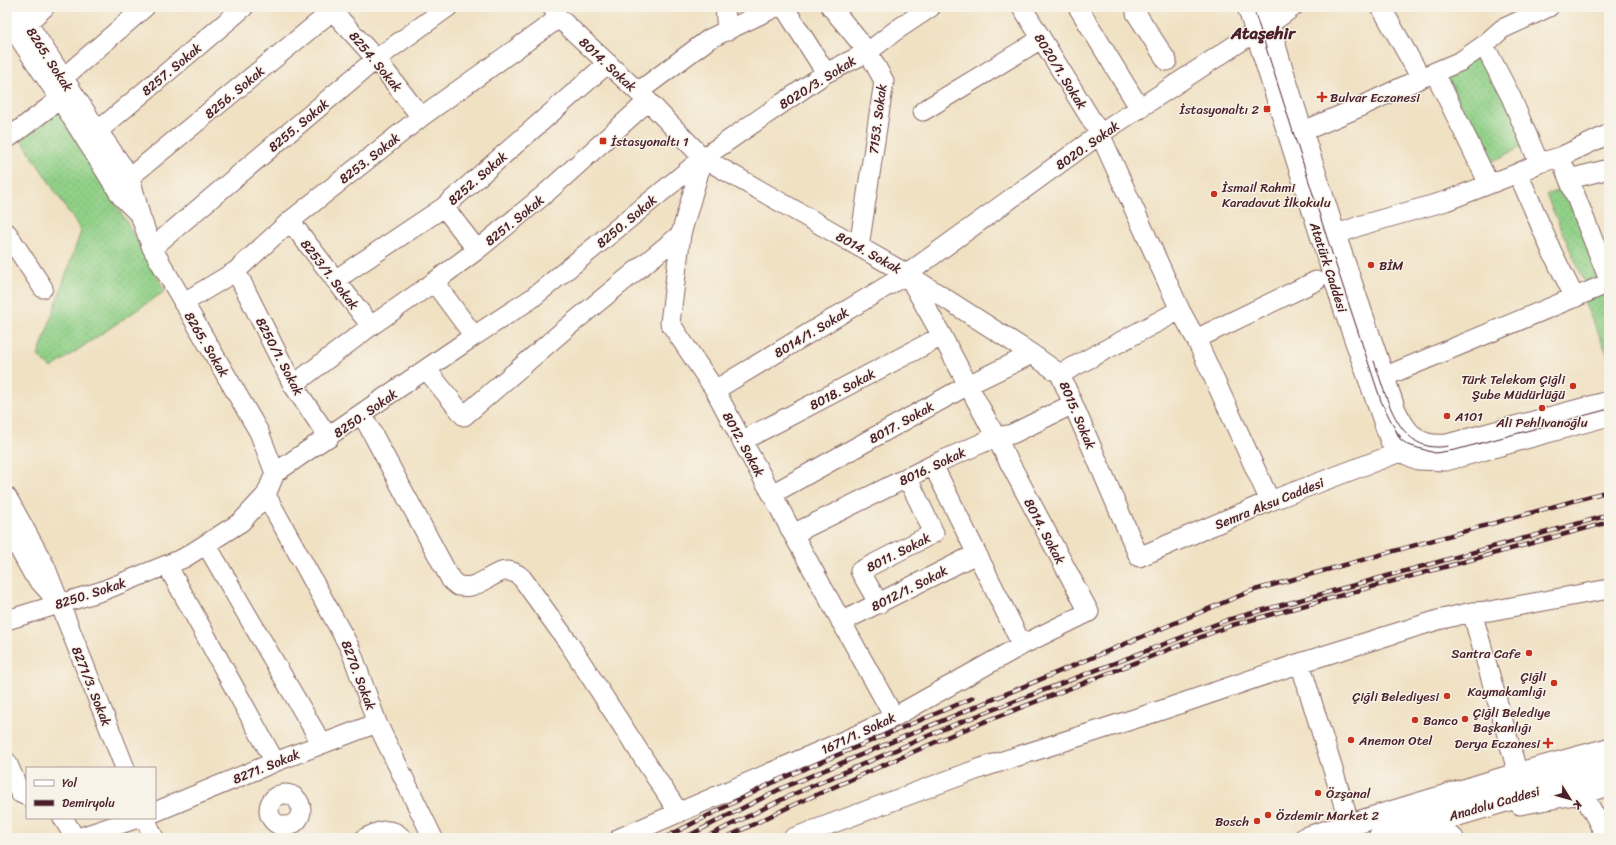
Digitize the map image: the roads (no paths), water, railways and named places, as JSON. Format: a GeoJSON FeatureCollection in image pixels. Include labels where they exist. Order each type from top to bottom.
{"type":"FeatureCollection","features":[{"type":"Feature","properties":{"kind":"highway"},"geometry":{"type":"LineString","coordinates":[[1306,838],[1518,774],[1609,749]]}},
{"type":"Feature","properties":{"kind":"highway","name":"Anadolu Caddesi"},"geometry":{"type":"LineString","coordinates":[[1379,838],[1609,770]]}},
{"type":"Feature","properties":{"kind":"street"},"geometry":{"type":"LineString","coordinates":[[22,15],[45,7]]}},
{"type":"Feature","properties":{"kind":"street"},"geometry":{"type":"LineString","coordinates":[[7,139],[64,88],[145,7]]}},
{"type":"Feature","properties":{"kind":"street","name":"8257. Sokak"},"geometry":{"type":"LineString","coordinates":[[98,132],[244,7]]}},
{"type":"Feature","properties":{"kind":"street","name":"8255. Sokak"},"geometry":{"type":"LineString","coordinates":[[152,248],[376,59],[448,7]]}},
{"type":"Feature","properties":{"kind":"street"},"geometry":{"type":"LineString","coordinates":[[725,7],[727,31]]}},
{"type":"Feature","properties":{"kind":"street","name":"8251. Sokak"},"geometry":{"type":"LineString","coordinates":[[293,385],[371,326],[477,250],[545,194],[643,97],[709,39],[776,7]]}},
{"type":"Feature","properties":{"kind":"street"},"geometry":{"type":"LineString","coordinates":[[784,7],[826,74]]}},
{"type":"Feature","properties":{"kind":"street","name":"7153. Sokak"},"geometry":{"type":"LineString","coordinates":[[831,7],[868,52],[884,81],[859,247]]}},
{"type":"Feature","properties":{"kind":"street","name":"8020/3. Sokak"},"geometry":{"type":"LineString","coordinates":[[703,158],[826,74],[868,52],[895,30],[931,7]]}},
{"type":"Feature","properties":{"kind":"street","name":"8020/1. Sokak"},"geometry":{"type":"LineString","coordinates":[[1022,7],[1100,134],[1180,310],[1196,339],[1270,501]]}},
{"type":"Feature","properties":{"kind":"street"},"geometry":{"type":"LineString","coordinates":[[1078,7],[1140,109]]}},
{"type":"Feature","properties":{"kind":"street"},"geometry":{"type":"LineString","coordinates":[[1136,7],[1136,13],[1167,61]]}},
{"type":"Feature","properties":{"kind":"street","name":"Atatürk Caddesi"},"geometry":{"type":"LineString","coordinates":[[1247,7],[1264,21],[1280,59],[1295,134],[1328,238],[1377,380],[1390,441],[1400,452]]}},
{"type":"Feature","properties":{"kind":"street","name":"8020. Sokak"},"geometry":{"type":"LineString","coordinates":[[907,274],[1100,134],[1140,109],[1264,21],[1293,7]]}},
{"type":"Feature","properties":{"kind":"street"},"geometry":{"type":"LineString","coordinates":[[1381,7],[1428,75],[1489,184]]}},
{"type":"Feature","properties":{"kind":"street"},"geometry":{"type":"LineString","coordinates":[[1295,134],[1461,61],[1484,45],[1502,29],[1549,7]]}},
{"type":"Feature","properties":{"kind":"street","name":"8254. Sokak"},"geometry":{"type":"LineString","coordinates":[[333,8],[376,59],[421,117]]}},
{"type":"Feature","properties":{"kind":"street","name":"8256. Sokak"},"geometry":{"type":"LineString","coordinates":[[130,177],[333,8]]}},
{"type":"Feature","properties":{"kind":"street","name":"8014. Sokak"},"geometry":{"type":"LineString","coordinates":[[556,13],[643,97],[703,158],[907,274],[942,336],[1089,612]]}},
{"type":"Feature","properties":{"kind":"street","name":"8253. Sokak"},"geometry":{"type":"LineString","coordinates":[[183,303],[236,271],[290,221],[421,117],[556,13]]}},
{"type":"Feature","properties":{"kind":"street","name":"8265. Sokak"},"geometry":{"type":"LineString","coordinates":[[22,15],[64,88],[121,196],[140,215]]}},
{"type":"Feature","properties":{"kind":"street","name":"8265. Sokak"},"geometry":{"type":"LineString","coordinates":[[7,20],[64,88],[130,177],[140,215],[152,248],[259,432],[276,473]]}},
{"type":"Feature","properties":{"kind":"street"},"geometry":{"type":"LineString","coordinates":[[923,111],[1042,39]]}},
{"type":"Feature","properties":{"kind":"street"},"geometry":{"type":"LineString","coordinates":[[1484,45],[1512,97],[1539,163]]}},
{"type":"Feature","properties":{"kind":"street","name":"8252. Sokak"},"geometry":{"type":"LineString","coordinates":[[335,280],[444,207],[608,63]]}},
{"type":"Feature","properties":{"kind":"street"},"geometry":{"type":"LineString","coordinates":[[1328,238],[1362,225],[1446,201],[1518,173],[1539,163],[1560,157],[1609,134]]}},
{"type":"Feature","properties":{"kind":"street"},"geometry":{"type":"LineString","coordinates":[[1560,157],[1609,280]]}},
{"type":"Feature","properties":{"kind":"street","name":"8012. Sokak"},"geometry":{"type":"LineString","coordinates":[[703,158],[681,234],[670,323],[715,390],[841,622],[894,716]]}},
{"type":"Feature","properties":{"kind":"street","name":"8250. Sokak"},"geometry":{"type":"LineString","coordinates":[[7,620],[102,591],[184,558],[241,522],[266,495],[276,473],[329,438],[474,336],[531,299],[703,158]]}},
{"type":"Feature","properties":{"kind":"street"},"geometry":{"type":"LineString","coordinates":[[1569,179],[1609,169]]}},
{"type":"Feature","properties":{"kind":"street"},"geometry":{"type":"LineString","coordinates":[[1518,173],[1552,252],[1575,298]]}},
{"type":"Feature","properties":{"kind":"street"},"geometry":{"type":"LineString","coordinates":[[444,207],[477,250]]}},
{"type":"Feature","properties":{"kind":"street","name":"8253/1. Sokak"},"geometry":{"type":"LineString","coordinates":[[290,221],[371,326]]}},
{"type":"Feature","properties":{"kind":"street"},"geometry":{"type":"LineString","coordinates":[[7,233],[43,288]]}},
{"type":"Feature","properties":{"kind":"street"},"geometry":{"type":"LineString","coordinates":[[426,369],[464,416],[564,330],[681,234]]}},
{"type":"Feature","properties":{"kind":"street","name":"8250/1. Sokak"},"geometry":{"type":"LineString","coordinates":[[236,271],[293,385],[329,438]]}},
{"type":"Feature","properties":{"kind":"street","name":"8015. Sokak"},"geometry":{"type":"LineString","coordinates":[[907,274],[1032,354],[1060,374],[1139,557]]}},
{"type":"Feature","properties":{"kind":"street","name":"8014/1. Sokak"},"geometry":{"type":"LineString","coordinates":[[715,390],[907,274]]}},
{"type":"Feature","properties":{"kind":"street"},"geometry":{"type":"LineString","coordinates":[[1196,339],[1316,281]]}},
{"type":"Feature","properties":{"kind":"street"},"geometry":{"type":"LineString","coordinates":[[434,282],[474,336]]}},
{"type":"Feature","properties":{"kind":"street"},"geometry":{"type":"LineString","coordinates":[[1377,380],[1609,283]]}},
{"type":"Feature","properties":{"kind":"street"},"geometry":{"type":"LineString","coordinates":[[1060,374],[1180,310]]}},
{"type":"Feature","properties":{"kind":"street","name":"8018. Sokak"},"geometry":{"type":"LineString","coordinates":[[742,441],[942,336]]}},
{"type":"Feature","properties":{"kind":"street","name":"8017. Sokak"},"geometry":{"type":"LineString","coordinates":[[772,494],[968,385],[1032,354]]}},
{"type":"Feature","properties":{"kind":"street","name":"Atatürk Caddesi"},"geometry":{"type":"LineString","coordinates":[[1377,380],[1406,428],[1415,436]]}},
{"type":"Feature","properties":{"kind":"street"},"geometry":{"type":"LineString","coordinates":[[1415,436],[1427,443],[1447,444],[1609,401]]}},
{"type":"Feature","properties":{"kind":"street","name":"8016. Sokak"},"geometry":{"type":"LineString","coordinates":[[793,534],[933,465],[996,437],[1012,434],[1073,404]]}},
{"type":"Feature","properties":{"kind":"street"},"geometry":{"type":"LineString","coordinates":[[362,414],[451,580],[458,586],[471,586],[508,570],[516,572],[522,578],[568,642],[679,812]]}},
{"type":"Feature","properties":{"kind":"street"},"geometry":{"type":"LineString","coordinates":[[1400,452],[1418,460],[1446,461],[1609,416]]}},
{"type":"Feature","properties":{"kind":"street","name":"Semra Aksu Caddesi"},"geometry":{"type":"LineString","coordinates":[[1139,557],[1270,501],[1400,452],[1415,436]]}},
{"type":"Feature","properties":{"kind":"street"},"geometry":{"type":"LineString","coordinates":[[933,465],[1022,645]]}},
{"type":"Feature","properties":{"kind":"street","name":"8011. Sokak"},"geometry":{"type":"LineString","coordinates":[[879,604],[860,571],[934,533],[907,478]]}},
{"type":"Feature","properties":{"kind":"street","name":"8270. Sokak"},"geometry":{"type":"LineString","coordinates":[[266,495],[350,648],[377,723],[433,838]]}},
{"type":"Feature","properties":{"kind":"street"},"geometry":{"type":"LineString","coordinates":[[7,497],[45,566],[59,603]]}},
{"type":"Feature","properties":{"kind":"street"},"geometry":{"type":"LineString","coordinates":[[7,527],[33,574],[59,603]]}},
{"type":"Feature","properties":{"kind":"street"},"geometry":{"type":"LineString","coordinates":[[206,544],[322,744]]}},
{"type":"Feature","properties":{"kind":"street","name":"8012/1. Sokak"},"geometry":{"type":"LineString","coordinates":[[841,622],[976,554]]}},
{"type":"Feature","properties":{"kind":"street"},"geometry":{"type":"LineString","coordinates":[[167,565],[275,762]]}},
{"type":"Feature","properties":{"kind":"street"},"geometry":{"type":"LineString","coordinates":[[793,838],[823,833],[981,768],[1432,621],[1472,612],[1490,611],[1609,589]]}},
{"type":"Feature","properties":{"kind":"street","name":"8271/3. Sokak"},"geometry":{"type":"LineString","coordinates":[[59,603],[125,767]]}},
{"type":"Feature","properties":{"kind":"street","name":"1671/1. Sokak"},"geometry":{"type":"LineString","coordinates":[[620,838],[855,736],[1022,645],[1089,612]]}},
{"type":"Feature","properties":{"kind":"street"},"geometry":{"type":"LineString","coordinates":[[1472,612],[1518,774]]}},
{"type":"Feature","properties":{"kind":"street"},"geometry":{"type":"LineString","coordinates":[[1300,663],[1350,825]]}},
{"type":"Feature","properties":{"kind":"street","name":"8271. Sokak"},"geometry":{"type":"LineString","coordinates":[[156,812],[275,762],[377,723]]}},
{"type":"Feature","properties":{"kind":"street"},"geometry":{"type":"LineString","coordinates":[[1566,761],[1596,743],[1609,739]]}},
{"type":"Feature","properties":{"kind":"street"},"geometry":{"type":"LineString","coordinates":[[7,762],[20,793],[26,796]]}},
{"type":"Feature","properties":{"kind":"street"},"geometry":{"type":"LineString","coordinates":[[1426,823],[1586,793],[1609,786]]}},
{"type":"Feature","properties":{"kind":"street"},"geometry":{"type":"LineString","coordinates":[[1586,793],[1588,803],[1607,838]]}},
{"type":"Feature","properties":{"kind":"street"},"geometry":{"type":"LineString","coordinates":[[64,819],[75,838]]}},
{"type":"Feature","properties":{"kind":"street"},"geometry":{"type":"LineString","coordinates":[[78,838],[135,819]]}},
{"type":"Feature","properties":{"kind":"street"},"geometry":{"type":"LineString","coordinates":[[145,819],[154,838]]}},
{"type":"Feature","properties":{"kind":"street"},"geometry":{"type":"LineString","coordinates":[[1426,823],[1454,838]]}},
{"type":"Feature","properties":{"kind":"street"},"geometry":{"type":"LineString","coordinates":[[365,838],[385,830],[394,832],[402,838]]}},
{"type":"Feature","properties":{"kind":"tram line"},"geometry":{"type":"LineString","coordinates":[[1253,7],[1381,401],[1400,439],[1408,445],[1435,453],[1455,450],[1609,409]]}},
{"type":"Feature","properties":{"kind":"tram line"},"geometry":{"type":"LineString","coordinates":[[1374,361],[1390,406],[1397,421],[1406,433],[1417,442],[1431,447],[1448,446]]}},
{"type":"Feature","properties":{"kind":"railway"},"geometry":{"type":"LineString","coordinates":[[684,838],[782,788],[1251,591],[1609,491]]}},
{"type":"Feature","properties":{"kind":"railway"},"geometry":{"type":"LineString","coordinates":[[704,838],[787,797],[953,725],[1227,620],[1609,515]]}},
{"type":"Feature","properties":{"kind":"railway"},"geometry":{"type":"LineString","coordinates":[[725,838],[791,806],[956,733],[1229,626],[1609,522]]}},
{"type":"Feature","properties":{"kind":"railway"},"geometry":{"type":"LineString","coordinates":[[664,838],[778,780],[973,698]]}},
{"type":"Feature","properties":{"kind":"place","name":"Bulvar Eczanesi"},"geometry":{"type":"Point","coordinates":[1322,97]}},
{"type":"Feature","properties":{"kind":"place","name":"İstasyonaltı 2"},"geometry":{"type":"Point","coordinates":[1267,109]}},
{"type":"Feature","properties":{"kind":"place","name":"İstasyonaltı 1"},"geometry":{"type":"Point","coordinates":[603,141]}},
{"type":"Feature","properties":{"kind":"place","name":"İsmail Rahmi Karadavut İlkokulu"},"geometry":{"type":"Point","coordinates":[1214,194]}},
{"type":"Feature","properties":{"kind":"place","name":"BİM"},"geometry":{"type":"Point","coordinates":[1371,265]}},
{"type":"Feature","properties":{"kind":"place","name":"Türk Telekom Çiğli Şube Müdürlüğü"},"geometry":{"type":"Point","coordinates":[1573,386]}},
{"type":"Feature","properties":{"kind":"place","name":"Ali Pehlivanoğlu"},"geometry":{"type":"Point","coordinates":[1542,408]}},
{"type":"Feature","properties":{"kind":"place","name":"A101"},"geometry":{"type":"Point","coordinates":[1447,416]}},
{"type":"Feature","properties":{"kind":"place","name":"Santra Cafe"},"geometry":{"type":"Point","coordinates":[1529,653]}},
{"type":"Feature","properties":{"kind":"place","name":"Çiğli Kaymakamlığı"},"geometry":{"type":"Point","coordinates":[1554,683]}},
{"type":"Feature","properties":{"kind":"place","name":"Çiğli Belediyesi"},"geometry":{"type":"Point","coordinates":[1447,696]}},
{"type":"Feature","properties":{"kind":"place","name":"Çiğli Belediye Başkanlığı"},"geometry":{"type":"Point","coordinates":[1465,719]}},
{"type":"Feature","properties":{"kind":"place","name":"Banco"},"geometry":{"type":"Point","coordinates":[1415,720]}},
{"type":"Feature","properties":{"kind":"place","name":"Anemon Otel"},"geometry":{"type":"Point","coordinates":[1351,740]}},
{"type":"Feature","properties":{"kind":"place","name":"Derya Eczanesi"},"geometry":{"type":"Point","coordinates":[1548,743]}},
{"type":"Feature","properties":{"kind":"place","name":"Özşanal"},"geometry":{"type":"Point","coordinates":[1318,793]}},
{"type":"Feature","properties":{"kind":"place","name":"Özdemir Market 2"},"geometry":{"type":"Point","coordinates":[1268,815]}},
{"type":"Feature","properties":{"kind":"place","name":"Bosch"},"geometry":{"type":"Point","coordinates":[1257,821]}},
{"type":"Feature","properties":{"kind":"district","name":"Ataşehir"},"geometry":{"type":"Point","coordinates":[1263,33]}}]}
